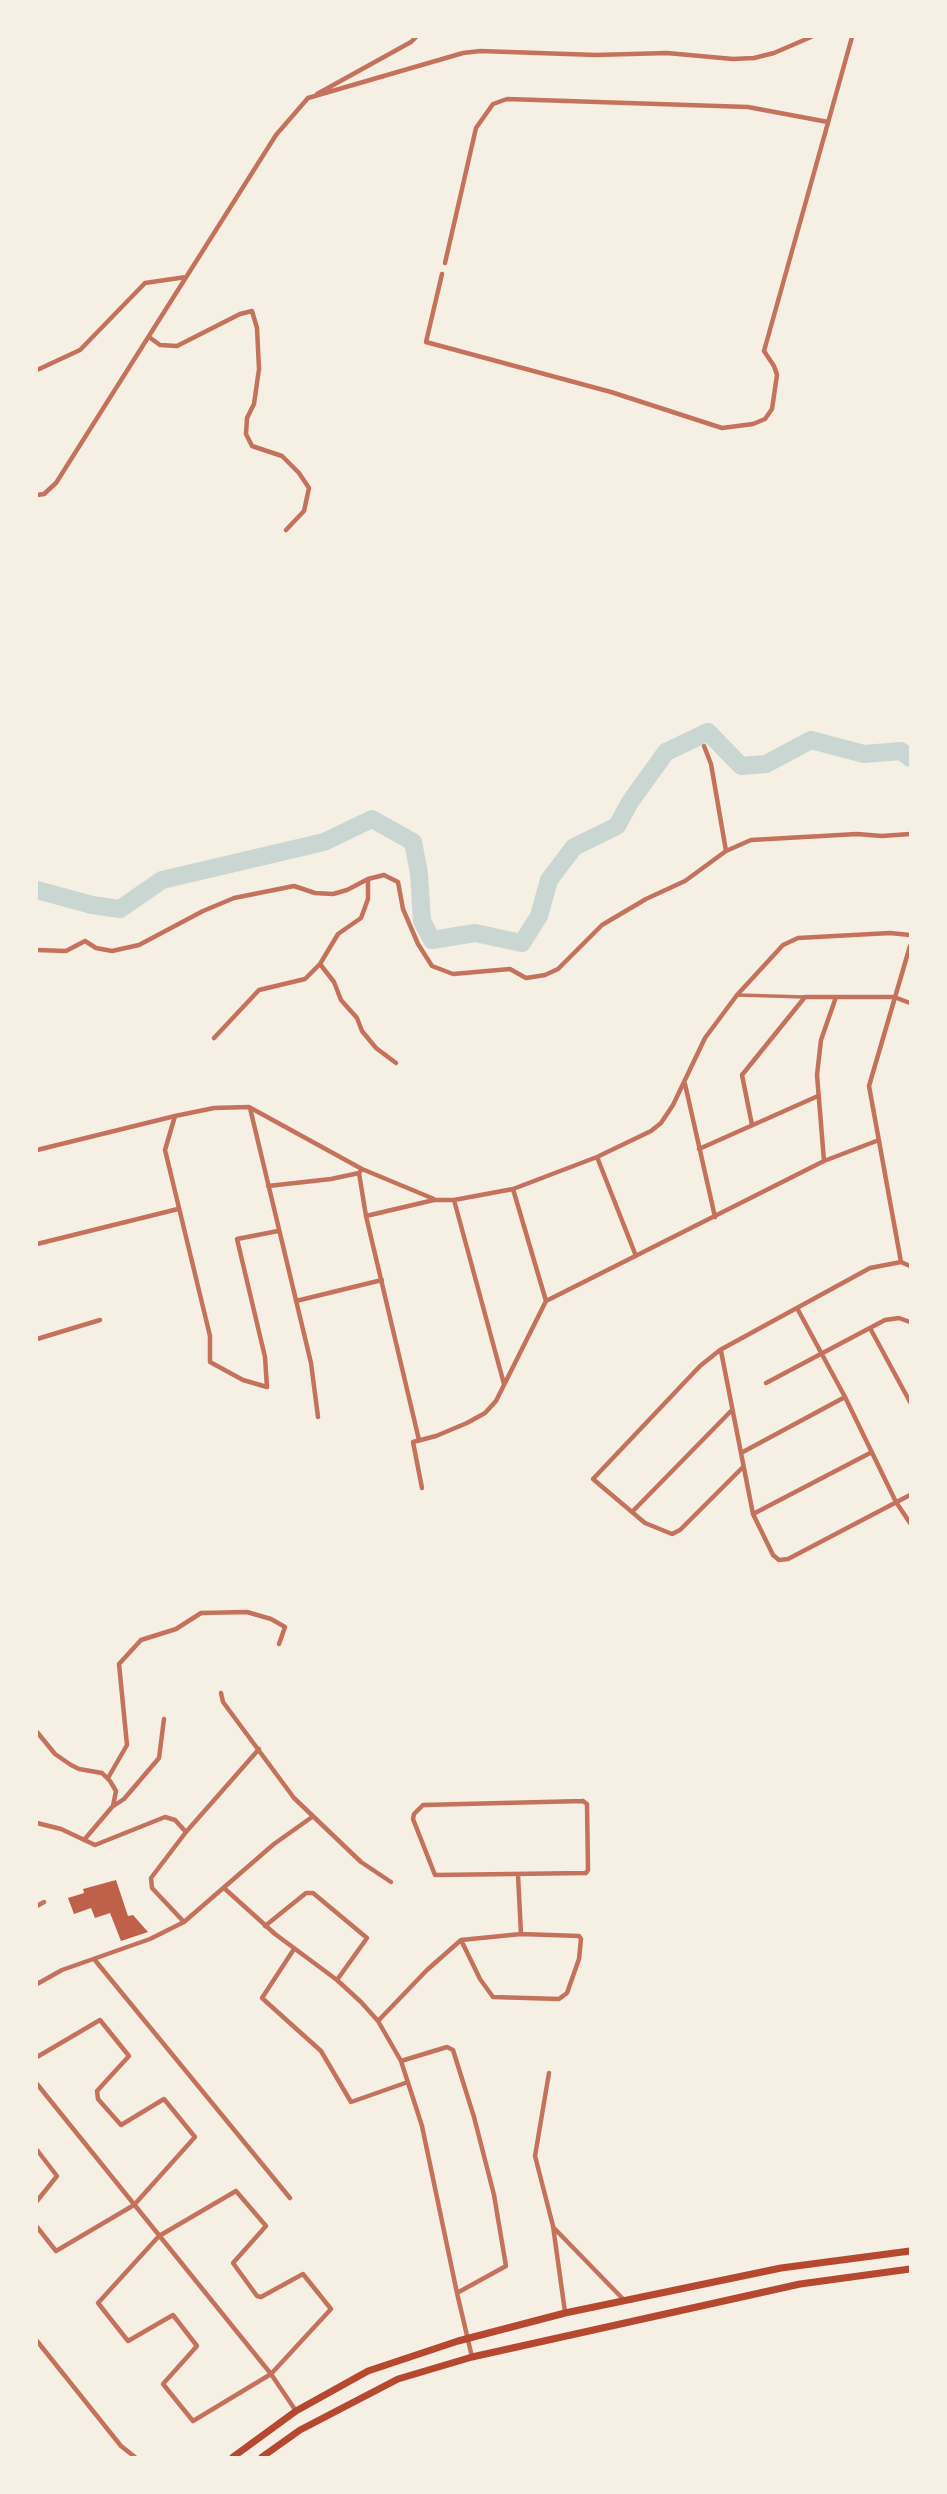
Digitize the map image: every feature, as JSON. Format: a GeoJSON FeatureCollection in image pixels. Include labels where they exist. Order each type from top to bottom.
{"type":"FeatureCollection","features":[{"type":"Feature","properties":{"kind":"main road"},"geometry":{"type":"LineString","coordinates":[[233,2457],[296,2411],[368,2371],[468,2339],[565,2313],[803,2264],[910,2251]]}},
{"type":"Feature","properties":{"kind":"main road"},"geometry":{"type":"LineString","coordinates":[[262,2457],[300,2430],[398,2379],[472,2357],[800,2284],[910,2269]]}},
{"type":"Feature","properties":{"kind":"street"},"geometry":{"type":"LineString","coordinates":[[37,495],[44,494],[56,483],[276,135],[308,98],[416,37]]}},
{"type":"Feature","properties":{"kind":"street"},"geometry":{"type":"LineString","coordinates":[[308,98],[463,53],[480,51],[596,55],[667,52],[733,59],[774,53],[811,37]]}},
{"type":"Feature","properties":{"kind":"street"},"geometry":{"type":"LineString","coordinates":[[442,274],[426,342],[611,392],[722,428],[752,424],[765,419],[772,409],[777,375],[764,351],[852,37]]}},
{"type":"Feature","properties":{"kind":"street"},"geometry":{"type":"LineString","coordinates":[[445,263],[476,128],[493,104],[507,99],[748,107],[828,122]]}},
{"type":"Feature","properties":{"kind":"street"},"geometry":{"type":"LineString","coordinates":[[37,370],[80,350],[145,283],[187,276]]}},
{"type":"Feature","properties":{"kind":"street"},"geometry":{"type":"LineString","coordinates":[[149,337],[160,345],[177,346],[240,314],[252,311],[257,328],[259,369],[254,404],[247,418],[246,434],[252,446],[282,456],[309,488],[304,511],[286,530]]}},
{"type":"Feature","properties":{"kind":"street"},"geometry":{"type":"LineString","coordinates":[[704,746],[711,764],[726,851]]}},
{"type":"Feature","properties":{"kind":"street"},"geometry":{"type":"LineString","coordinates":[[37,950],[66,951],[85,941],[96,948],[112,951],[139,945],[234,898],[294,886],[315,893],[333,894],[368,879],[384,876],[398,882],[403,909],[418,944],[432,966],[453,974],[510,969],[526,978],[545,975],[558,969],[602,925],[685,881],[726,851],[751,840],[910,834]]}},
{"type":"Feature","properties":{"kind":"street"},"geometry":{"type":"LineString","coordinates":[[214,1038],[259,990],[305,979],[320,964],[338,934],[361,918],[368,899],[368,879]]}},
{"type":"Feature","properties":{"kind":"street"},"geometry":{"type":"LineString","coordinates":[[366,1216],[434,1199],[454,1199],[513,1189],[597,1157],[651,1131],[661,1123],[685,1083],[705,1038],[776,950],[798,938],[890,933],[910,935]]}},
{"type":"Feature","properties":{"kind":"street"},"geometry":{"type":"LineString","coordinates":[[901,1262],[869,1086],[910,946]]}},
{"type":"Feature","properties":{"kind":"street"},"geometry":{"type":"LineString","coordinates":[[320,964],[334,982],[341,1000],[357,1018],[362,1031],[376,1048],[396,1063]]}},
{"type":"Feature","properties":{"kind":"street"},"geometry":{"type":"LineString","coordinates":[[737,995],[894,997],[910,1003]]}},
{"type":"Feature","properties":{"kind":"street"},"geometry":{"type":"LineString","coordinates":[[751,1125],[741,1076],[805,997]]}},
{"type":"Feature","properties":{"kind":"street"},"geometry":{"type":"LineString","coordinates":[[824,1161],[818,1096],[821,1040],[836,997]]}},
{"type":"Feature","properties":{"kind":"street"},"geometry":{"type":"LineString","coordinates":[[685,1083],[715,1217]]}},
{"type":"Feature","properties":{"kind":"street"},"geometry":{"type":"LineString","coordinates":[[699,1149],[818,1096]]}},
{"type":"Feature","properties":{"kind":"street"},"geometry":{"type":"LineString","coordinates":[[249,1107],[311,1363],[318,1418]]}},
{"type":"Feature","properties":{"kind":"street"},"geometry":{"type":"LineString","coordinates":[[37,1150],[214,1108],[249,1107],[360,1171],[434,1199]]}},
{"type":"Feature","properties":{"kind":"street"},"geometry":{"type":"LineString","coordinates":[[175,1116],[165,1150],[210,1336],[210,1362],[243,1380],[267,1387],[265,1357],[237,1239],[278,1231]]}},
{"type":"Feature","properties":{"kind":"street"},"geometry":{"type":"LineString","coordinates":[[416,1441],[467,1423],[485,1413],[505,1385],[546,1301],[824,1161],[879,1140]]}},
{"type":"Feature","properties":{"kind":"street"},"geometry":{"type":"LineString","coordinates":[[597,1157],[636,1256]]}},
{"type":"Feature","properties":{"kind":"street"},"geometry":{"type":"LineString","coordinates":[[268,1185],[331,1179],[360,1171]]}},
{"type":"Feature","properties":{"kind":"street"},"geometry":{"type":"LineString","coordinates":[[360,1171],[366,1216],[416,1441],[422,1488]]}},
{"type":"Feature","properties":{"kind":"street"},"geometry":{"type":"LineString","coordinates":[[513,1189],[546,1301]]}},
{"type":"Feature","properties":{"kind":"street"},"geometry":{"type":"LineString","coordinates":[[454,1199],[505,1385]]}},
{"type":"Feature","properties":{"kind":"street"},"geometry":{"type":"LineString","coordinates":[[37,1244],[178,1209]]}},
{"type":"Feature","properties":{"kind":"street"},"geometry":{"type":"LineString","coordinates":[[743,1467],[676,1533],[645,1523],[593,1479],[700,1366],[720,1350],[870,1268],[901,1262],[910,1266]]}},
{"type":"Feature","properties":{"kind":"street"},"geometry":{"type":"LineString","coordinates":[[296,1301],[382,1280]]}},
{"type":"Feature","properties":{"kind":"street"},"geometry":{"type":"LineString","coordinates":[[797,1308],[845,1397],[896,1502],[910,1523]]}},
{"type":"Feature","properties":{"kind":"street"},"geometry":{"type":"LineString","coordinates":[[766,1383],[885,1320],[900,1318],[910,1322]]}},
{"type":"Feature","properties":{"kind":"street"},"geometry":{"type":"LineString","coordinates":[[37,1339],[100,1320]]}},
{"type":"Feature","properties":{"kind":"street"},"geometry":{"type":"LineString","coordinates":[[870,1328],[910,1402]]}},
{"type":"Feature","properties":{"kind":"street"},"geometry":{"type":"LineString","coordinates":[[720,1350],[753,1514],[773,1555],[779,1560],[788,1559],[910,1495]]}},
{"type":"Feature","properties":{"kind":"street"},"geometry":{"type":"LineString","coordinates":[[741,1453],[845,1397]]}},
{"type":"Feature","properties":{"kind":"street"},"geometry":{"type":"LineString","coordinates":[[632,1512],[732,1410]]}},
{"type":"Feature","properties":{"kind":"street"},"geometry":{"type":"LineString","coordinates":[[753,1514],[872,1452]]}},
{"type":"Feature","properties":{"kind":"street"},"geometry":{"type":"LineString","coordinates":[[108,1778],[127,1745],[118,1664],[141,1640],[176,1629],[201,1612],[247,1612],[271,1619],[285,1627],[279,1644]]}},
{"type":"Feature","properties":{"kind":"street"},"geometry":{"type":"LineString","coordinates":[[220,1693],[223,1702],[293,1798],[361,1862],[391,1882]]}},
{"type":"Feature","properties":{"kind":"street"},"geometry":{"type":"LineString","coordinates":[[84,1840],[159,1758],[164,1719]]}},
{"type":"Feature","properties":{"kind":"street"},"geometry":{"type":"LineString","coordinates":[[37,1732],[55,1754],[71,1765],[102,1773],[108,1778],[116,1791],[112,1807]]}},
{"type":"Feature","properties":{"kind":"street"},"geometry":{"type":"LineString","coordinates":[[184,1922],[152,1888],[152,1875],[259,1749]]}},
{"type":"Feature","properties":{"kind":"street"},"geometry":{"type":"LineString","coordinates":[[583,1801],[587,1804],[586,1873],[518,1875],[435,1875],[413,1819],[414,1814],[423,1805],[583,1801]]}},
{"type":"Feature","properties":{"kind":"street"},"geometry":{"type":"LineString","coordinates":[[37,1823],[61,1829],[92,1845],[99,1845],[165,1817],[175,1820],[186,1832]]}},
{"type":"Feature","properties":{"kind":"street"},"geometry":{"type":"LineString","coordinates":[[37,1984],[62,1970],[149,1940],[184,1922],[274,1844],[312,1818]]}},
{"type":"Feature","properties":{"kind":"street"},"geometry":{"type":"LineString","coordinates":[[518,1875],[521,1934]]}},
{"type":"Feature","properties":{"kind":"street"},"geometry":{"type":"LineString","coordinates":[[224,1888],[265,1926],[337,1980],[378,2021],[401,2061],[422,2126],[472,2357]]}},
{"type":"Feature","properties":{"kind":"street"},"geometry":{"type":"LineString","coordinates":[[265,1926],[306,1893],[313,1893],[367,1938],[337,1980]]}},
{"type":"Feature","properties":{"kind":"street"},"geometry":{"type":"LineString","coordinates":[[37,1906],[44,1902]]}},
{"type":"Feature","properties":{"kind":"street"},"geometry":{"type":"LineString","coordinates":[[378,2021],[427,1970],[461,1940],[521,1934],[579,1936],[581,1939],[574,1974],[567,1993],[559,1999],[490,1996],[461,1940]]}},
{"type":"Feature","properties":{"kind":"street"},"geometry":{"type":"LineString","coordinates":[[294,1949],[262,1997],[321,2052],[351,2102],[408,2082]]}},
{"type":"Feature","properties":{"kind":"street"},"geometry":{"type":"LineString","coordinates":[[94,1959],[290,2198]]}},
{"type":"Feature","properties":{"kind":"street"},"geometry":{"type":"LineString","coordinates":[[37,2057],[100,2020],[128,2056],[97,2091],[98,2099],[119,2123],[124,2125],[164,2099],[195,2137],[134,2205],[56,2251],[37,2227]]}},
{"type":"Feature","properties":{"kind":"street"},"geometry":{"type":"LineString","coordinates":[[401,2061],[447,2047],[453,2050],[494,2195],[506,2265],[457,2293]]}},
{"type":"Feature","properties":{"kind":"street"},"geometry":{"type":"LineString","coordinates":[[549,2073],[535,2157],[553,2226],[565,2313]]}},
{"type":"Feature","properties":{"kind":"street"},"geometry":{"type":"LineString","coordinates":[[37,2084],[271,2374],[296,2411]]}},
{"type":"Feature","properties":{"kind":"street"},"geometry":{"type":"LineString","coordinates":[[37,2150],[57,2176],[37,2201]]}},
{"type":"Feature","properties":{"kind":"street"},"geometry":{"type":"LineString","coordinates":[[236,2191],[266,2226],[233,2263],[259,2297],[303,2274],[331,2308],[271,2374],[193,2421],[163,2384],[197,2346],[173,2315],[128,2341],[98,2303],[159,2235],[236,2191]]}},
{"type":"Feature","properties":{"kind":"street"},"geometry":{"type":"LineString","coordinates":[[553,2226],[624,2300]]}},
{"type":"Feature","properties":{"kind":"street"},"geometry":{"type":"LineString","coordinates":[[38,2343],[121,2446],[135,2457]]}},
{"type":"Feature","properties":{"kind":"building"},"geometry":{"type":"Polygon","coordinates":[[[116,1880],[128,1916],[133,1915],[148,1932],[121,1941],[110,1913],[95,1918],[91,1908],[74,1914],[68,1898],[84,1893],[83,1889],[116,1880]]]}},
{"type":"Feature","properties":{"kind":"waterway"},"geometry":{"type":"LineString","coordinates":[[37,890],[92,905],[120,909],[162,880],[324,842],[372,819],[413,842],[419,873],[422,921],[432,940],[475,933],[522,943],[539,916],[549,880],[574,847],[617,826],[630,802],[666,752],[708,732],[741,766],[766,764],[811,740],[864,754],[901,751],[910,758]]}}]}
